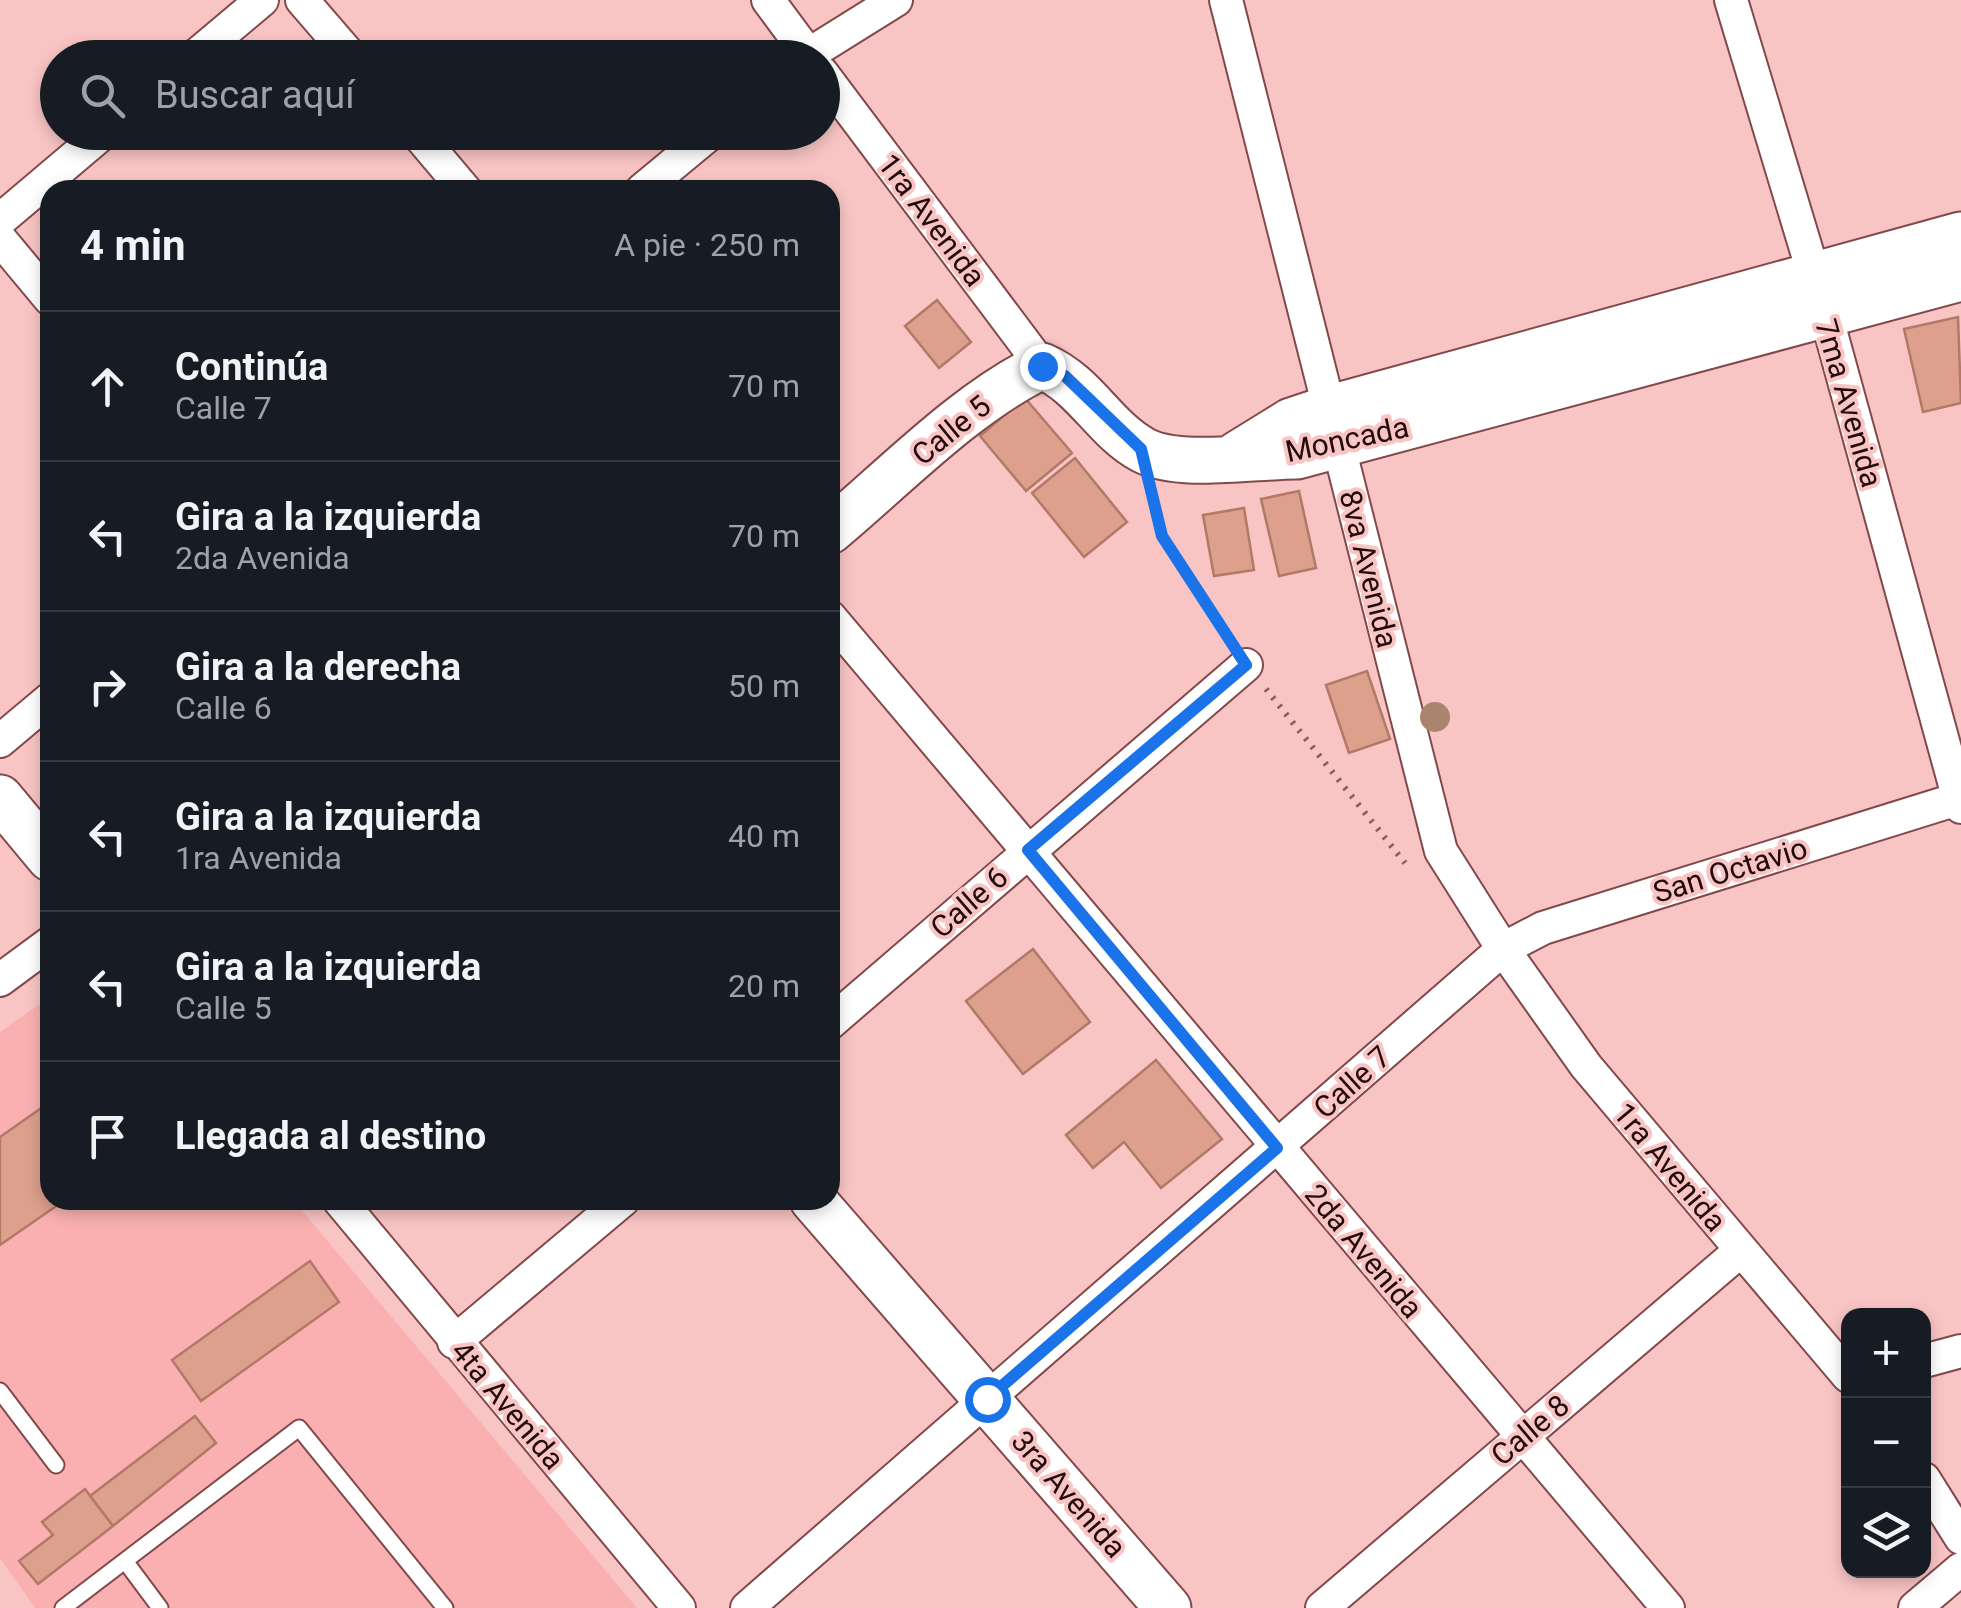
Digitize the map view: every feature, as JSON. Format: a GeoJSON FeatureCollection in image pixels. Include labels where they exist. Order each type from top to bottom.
{"type":"FeatureCollection","features":[{"type":"Feature","properties":{"kind":"street"},"geometry":{"type":"LineString","coordinates":[[214,40],[262,0]]}},
{"type":"Feature","properties":{"kind":"street"},"geometry":{"type":"LineString","coordinates":[[302,0],[336,40]]}},
{"type":"Feature","properties":{"kind":"street","name":"1ra Avenida"},"geometry":{"type":"LineString","coordinates":[[768,0],[797,40]]}},
{"type":"Feature","properties":{"kind":"street"},"geometry":{"type":"LineString","coordinates":[[839,40],[896,0]]}},
{"type":"Feature","properties":{"kind":"street","name":"8va Avenida"},"geometry":{"type":"LineString","coordinates":[[1226,0],[1441,850],[1502,949]]}},
{"type":"Feature","properties":{"kind":"street","name":"7ma Avenida"},"geometry":{"type":"LineString","coordinates":[[1732,0],[1960,801]]}},
{"type":"Feature","properties":{"kind":"street","name":"1ra Avenida"},"geometry":{"type":"LineString","coordinates":[[840,98],[1042,366]]}},
{"type":"Feature","properties":{"kind":"street"},"geometry":{"type":"LineString","coordinates":[[47,180],[83,150]]}},
{"type":"Feature","properties":{"kind":"street"},"geometry":{"type":"LineString","coordinates":[[431,150],[457,180]]}},
{"type":"Feature","properties":{"kind":"street"},"geometry":{"type":"LineString","coordinates":[[654,180],[690,150]]}},
{"type":"Feature","properties":{"kind":"street"},"geometry":{"type":"LineString","coordinates":[[0,220],[40,186]]}},
{"type":"Feature","properties":{"kind":"street","name":"Moncada"},"geometry":{"type":"LineString","coordinates":[[1819,296],[1961,235]]}},
{"type":"Feature","properties":{"kind":"street"},"geometry":{"type":"LineString","coordinates":[[0,239],[40,288]]}},
{"type":"Feature","properties":{"kind":"street","name":"Moncada"},"geometry":{"type":"LineString","coordinates":[[1141,449],[1168,458],[1203,461],[1235,456],[1297,456],[1332,427],[1819,296],[1961,278]]}},
{"type":"Feature","properties":{"kind":"street"},"geometry":{"type":"LineString","coordinates":[[1042,366],[1065,376],[1141,449]]}},
{"type":"Feature","properties":{"kind":"street","name":"Calle 5"},"geometry":{"type":"LineString","coordinates":[[840,522],[974,410],[1016,379],[1042,366]]}},
{"type":"Feature","properties":{"kind":"street","name":"2da Avenida"},"geometry":{"type":"LineString","coordinates":[[840,629],[1668,1608]]}},
{"type":"Feature","properties":{"kind":"street","name":"Calle 6"},"geometry":{"type":"LineString","coordinates":[[840,1014],[1246,665]]}},
{"type":"Feature","properties":{"kind":"street"},"geometry":{"type":"LineString","coordinates":[[0,741],[40,707]]}},
{"type":"Feature","properties":{"kind":"street"},"geometry":{"type":"LineString","coordinates":[[0,798],[40,846]]}},
{"type":"Feature","properties":{"kind":"street","name":"San Octavio"},"geometry":{"type":"LineString","coordinates":[[1502,949],[1543,928],[1960,801]]}},
{"type":"Feature","properties":{"kind":"street","name":"1ra Avenida"},"geometry":{"type":"LineString","coordinates":[[1502,949],[1586,1066],[1841,1368]]}},
{"type":"Feature","properties":{"kind":"street","name":"Calle 7"},"geometry":{"type":"LineString","coordinates":[[747,1608],[1502,949]]}},
{"type":"Feature","properties":{"kind":"street"},"geometry":{"type":"LineString","coordinates":[[0,980],[40,950]]}},
{"type":"Feature","properties":{"kind":"street","name":"4ta Avenida"},"geometry":{"type":"LineString","coordinates":[[347,1210],[679,1608]]}},
{"type":"Feature","properties":{"kind":"street"},"geometry":{"type":"LineString","coordinates":[[454,1342],[611,1210]]}},
{"type":"Feature","properties":{"kind":"street","name":"3ra Avenida"},"geometry":{"type":"LineString","coordinates":[[821,1210],[1168,1608]]}},
{"type":"Feature","properties":{"kind":"street","name":"Calle 8"},"geometry":{"type":"LineString","coordinates":[[1322,1608],[1740,1252]]}},
{"type":"Feature","properties":{"kind":"street"},"geometry":{"type":"LineString","coordinates":[[1931,1359],[1961,1351]]}},
{"type":"Feature","properties":{"kind":"street"},"geometry":{"type":"LineString","coordinates":[[1930,1488],[1961,1538]]}},
{"type":"Feature","properties":{"kind":"street"},"geometry":{"type":"LineString","coordinates":[[1916,1608],[1961,1570]]}},
{"type":"Feature","properties":{"kind":"lane"},"geometry":{"type":"LineString","coordinates":[[0,1391],[56,1465]]}},
{"type":"Feature","properties":{"kind":"lane"},"geometry":{"type":"LineString","coordinates":[[63,1608],[300,1428],[444,1608]]}},
{"type":"Feature","properties":{"kind":"lane"},"geometry":{"type":"LineString","coordinates":[[125,1561],[160,1608]]}},
{"type":"Feature","properties":{"kind":"path"},"geometry":{"type":"LineString","coordinates":[[1141,449],[1162,536],[1246,665],[1409,868]]}},
{"type":"Feature","properties":{"kind":"shaded area"},"geometry":{"type":"Polygon","coordinates":[[[40,1004],[40,1210],[301,1210],[637,1608],[35,1608],[0,1558],[0,1032],[40,1004]]]}},
{"type":"Feature","properties":{"kind":"building"},"geometry":{"type":"Polygon","coordinates":[[[937,300],[971,342],[939,368],[905,326],[937,300]]]}},
{"type":"Feature","properties":{"kind":"building"},"geometry":{"type":"Polygon","coordinates":[[[1958,317],[1961,403],[1923,412],[1904,329],[1958,317]]]}},
{"type":"Feature","properties":{"kind":"building"},"geometry":{"type":"Polygon","coordinates":[[[1025,398],[1072,453],[1026,491],[980,436],[1025,398]]]}},
{"type":"Feature","properties":{"kind":"building"},"geometry":{"type":"Polygon","coordinates":[[[1075,458],[1127,522],[1084,557],[1032,493],[1075,458]]]}},
{"type":"Feature","properties":{"kind":"building"},"geometry":{"type":"Polygon","coordinates":[[[1299,491],[1316,568],[1279,576],[1261,499],[1299,491]]]}},
{"type":"Feature","properties":{"kind":"building"},"geometry":{"type":"Polygon","coordinates":[[[1244,508],[1254,570],[1214,576],[1203,515],[1244,508]]]}},
{"type":"Feature","properties":{"kind":"building"},"geometry":{"type":"Polygon","coordinates":[[[1367,671],[1390,739],[1349,753],[1326,685],[1367,671]]]}},
{"type":"Feature","properties":{"kind":"building"},"geometry":{"type":"Polygon","coordinates":[[[1033,949],[1090,1022],[1023,1074],[966,1001],[1033,949]]]}},
{"type":"Feature","properties":{"kind":"building"},"geometry":{"type":"Polygon","coordinates":[[[1156,1060],[1222,1139],[1161,1188],[1124,1142],[1093,1168],[1066,1135],[1156,1060]]]}},
{"type":"Feature","properties":{"kind":"building"},"geometry":{"type":"Polygon","coordinates":[[[40,1109],[40,1210],[51,1210],[0,1245],[0,1137],[40,1109]]]}},
{"type":"Feature","properties":{"kind":"building"},"geometry":{"type":"Polygon","coordinates":[[[310,1261],[339,1302],[201,1401],[172,1360],[310,1261]]]}},
{"type":"Feature","properties":{"kind":"building"},"geometry":{"type":"Polygon","coordinates":[[[195,1416],[216,1443],[113,1526],[90,1496],[195,1416]]]}},
{"type":"Feature","properties":{"kind":"building"},"geometry":{"type":"Polygon","coordinates":[[[85,1489],[113,1526],[38,1584],[19,1561],[53,1535],[42,1522],[85,1489]]]}},
{"type":"Feature","properties":{"kind":"route"},"geometry":{"type":"LineString","coordinates":[[987,1399],[1277,1148],[1028,850],[1246,665],[1162,536],[1141,449],[1065,376],[1042,366]]}}]}
